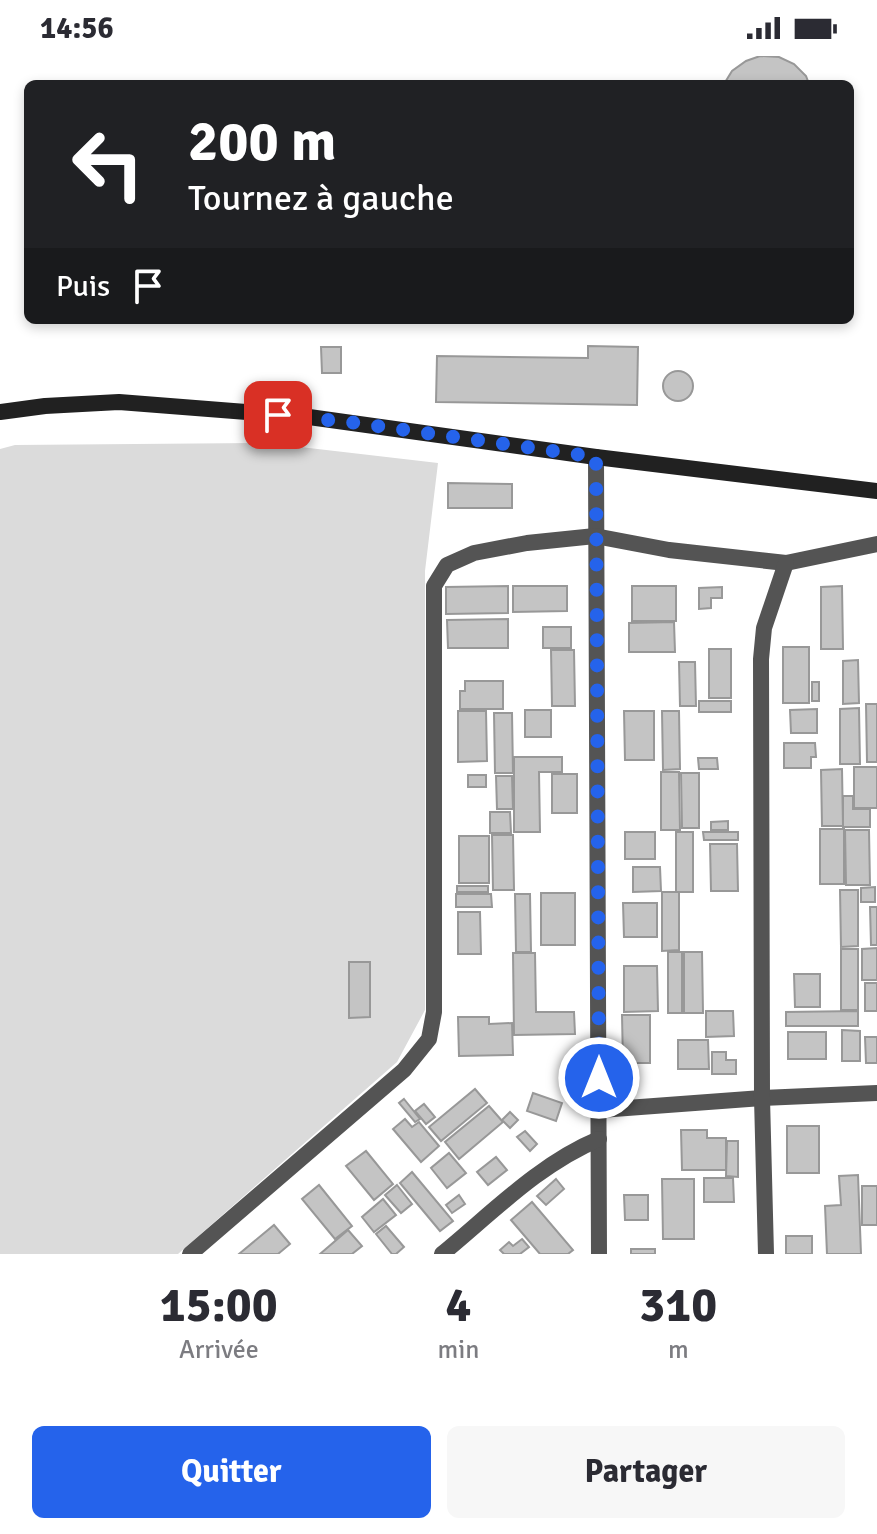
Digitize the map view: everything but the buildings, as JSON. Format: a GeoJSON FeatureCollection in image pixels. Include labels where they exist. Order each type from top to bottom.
{"type":"FeatureCollection","features":[{"type":"Feature","properties":{"kind":"street"},"geometry":{"type":"LineString","coordinates":[[0,412],[119,402],[309,417],[596,457],[877,491]]}},
{"type":"Feature","properties":{"kind":"street"},"geometry":{"type":"LineString","coordinates":[[596,457],[599,1254]]}},
{"type":"Feature","properties":{"kind":"street"},"geometry":{"type":"LineString","coordinates":[[190,1254],[404,1070],[429,1039],[434,1012],[434,586],[447,565],[474,553],[527,543],[595,536],[669,550],[786,563],[877,544]]}},
{"type":"Feature","properties":{"kind":"street"},"geometry":{"type":"LineString","coordinates":[[766,1254],[762,1098],[761,659],[764,628],[786,563]]}},
{"type":"Feature","properties":{"kind":"street"},"geometry":{"type":"LineString","coordinates":[[600,1110],[877,1093]]}},
{"type":"Feature","properties":{"kind":"street"},"geometry":{"type":"LineString","coordinates":[[442,1254],[549,1165],[570,1151],[599,1139]]}},
{"type":"Feature","properties":{"kind":"shaded area"},"geometry":{"type":"Polygon","coordinates":[[[266,443],[438,463],[425,571],[425,1010],[397,1062],[178,1254],[0,1254],[0,449],[15,445],[266,443]]]}},
{"type":"Feature","properties":{"kind":"route"},"geometry":{"type":"LineString","coordinates":[[278,415],[596,457],[599,1078]]}}]}
